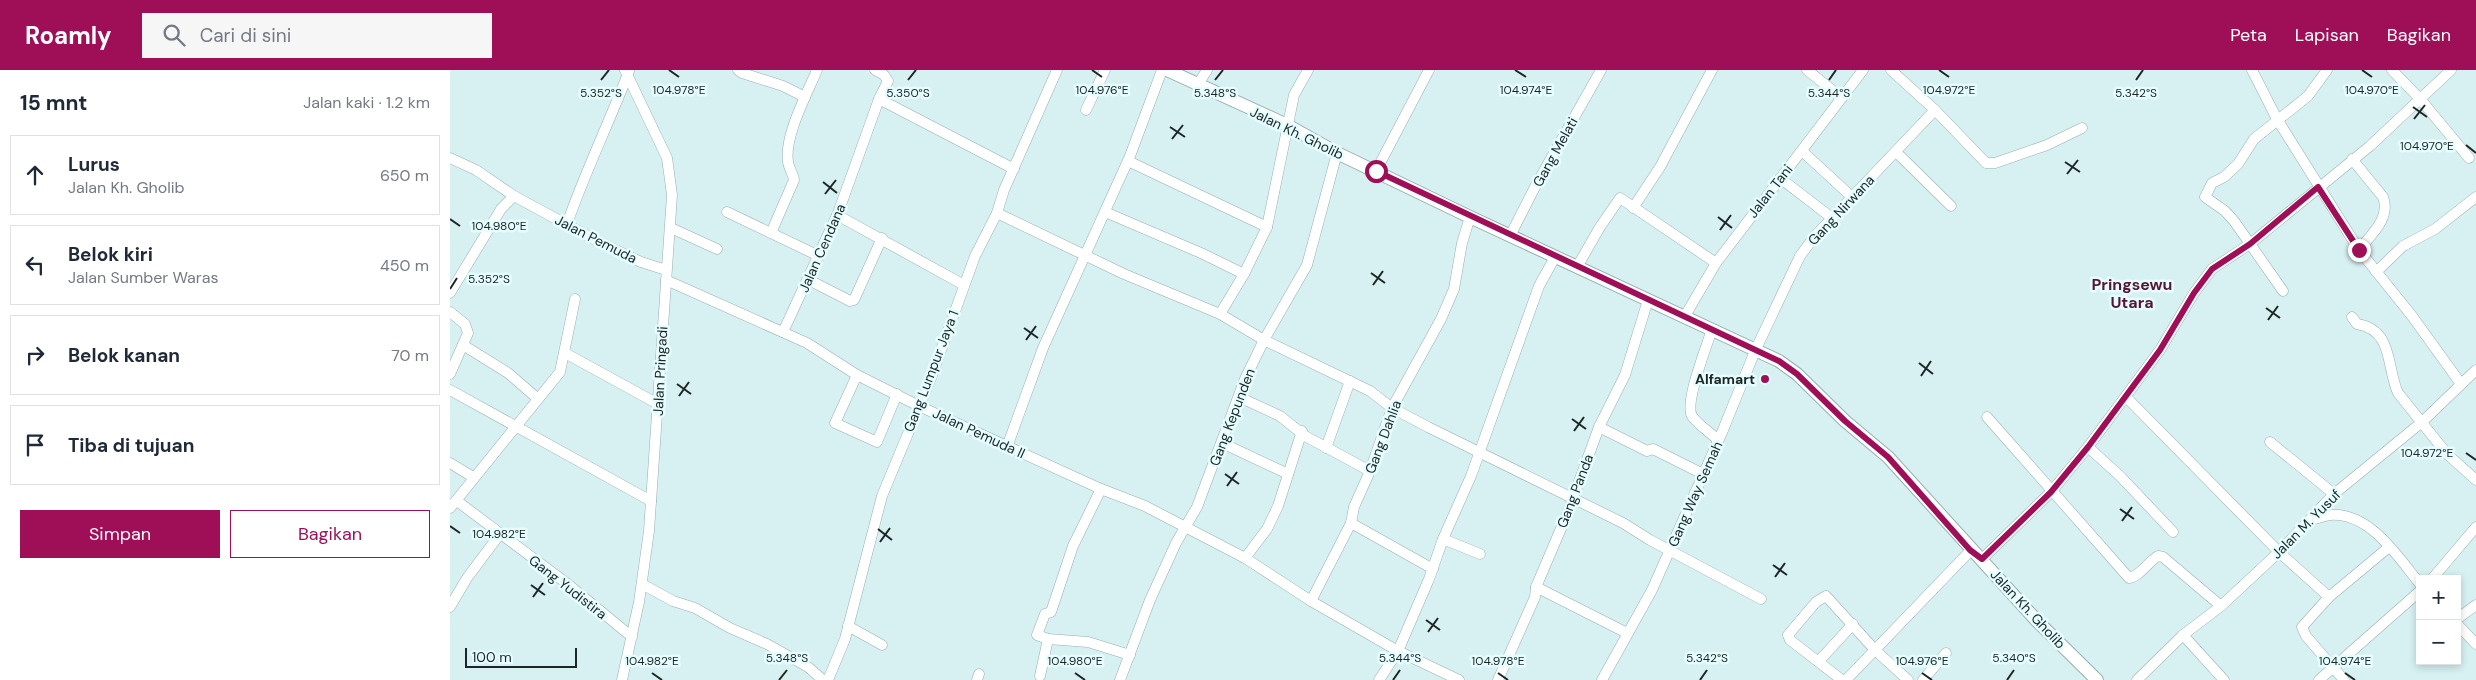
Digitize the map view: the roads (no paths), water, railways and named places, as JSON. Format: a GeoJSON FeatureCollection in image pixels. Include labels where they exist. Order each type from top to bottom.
{"type":"FeatureCollection","features":[{"type":"Feature","properties":{"kind":"main road","name":"Jalan Kh. Gholib"},"geometry":{"type":"LineString","coordinates":[[1167,70],[1196,86],[1287,125],[1337,153],[1470,217],[1779,361],[1797,374],[1845,421],[1888,457],[2037,622],[2097,680]]}},
{"type":"Feature","properties":{"kind":"street"},"geometry":{"type":"LineString","coordinates":[[738,70],[805,96]]}},
{"type":"Feature","properties":{"kind":"street"},"geometry":{"type":"LineString","coordinates":[[771,233],[794,180],[788,164],[788,149],[805,96],[817,70]]}},
{"type":"Feature","properties":{"kind":"street","name":"Jalan Cendana"},"geometry":{"type":"LineString","coordinates":[[783,332],[809,280],[837,215],[888,78],[875,70]]}},
{"type":"Feature","properties":{"kind":"street","name":"Gang Lumpur Jaya 1"},"geometry":{"type":"LineString","coordinates":[[828,680],[848,626],[882,496],[932,378],[964,285],[987,230],[997,213],[1004,190],[1057,70]]}},
{"type":"Feature","properties":{"kind":"street"},"geometry":{"type":"LineString","coordinates":[[1086,110],[1105,70]]}},
{"type":"Feature","properties":{"kind":"street"},"geometry":{"type":"LineString","coordinates":[[1007,447],[1043,348],[1128,162],[1162,70]]}},
{"type":"Feature","properties":{"kind":"street"},"geometry":{"type":"LineString","coordinates":[[1196,86],[1207,70]]}},
{"type":"Feature","properties":{"kind":"street"},"geometry":{"type":"LineString","coordinates":[[1220,314],[1244,274],[1267,227],[1294,95],[1308,70]]}},
{"type":"Feature","properties":{"kind":"street"},"geometry":{"type":"LineString","coordinates":[[1376,171],[1429,70]]}},
{"type":"Feature","properties":{"kind":"street","name":"Gang Melati"},"geometry":{"type":"LineString","coordinates":[[1510,236],[1600,70]]}},
{"type":"Feature","properties":{"kind":"street"},"geometry":{"type":"LineString","coordinates":[[1633,208],[1660,166],[1712,70]]}},
{"type":"Feature","properties":{"kind":"street"},"geometry":{"type":"LineString","coordinates":[[1807,70],[1842,98]]}},
{"type":"Feature","properties":{"kind":"street","name":"Jalan Tani"},"geometry":{"type":"LineString","coordinates":[[1685,316],[1716,263],[1863,70]]}},
{"type":"Feature","properties":{"kind":"street"},"geometry":{"type":"LineString","coordinates":[[1891,70],[1935,110],[1981,159],[1990,164],[2047,145],[2082,128]]}},
{"type":"Feature","properties":{"kind":"street"},"geometry":{"type":"LineString","coordinates":[[2252,70],[2277,119],[2359,250],[2461,384]]}},
{"type":"Feature","properties":{"kind":"street"},"geometry":{"type":"LineString","coordinates":[[2283,291],[2225,211],[2205,198],[2212,183],[2224,177],[2238,164],[2254,139],[2308,96],[2326,70]]}},
{"type":"Feature","properties":{"kind":"street"},"geometry":{"type":"LineString","coordinates":[[2392,70],[2420,100],[2468,158]]}},
{"type":"Feature","properties":{"kind":"street"},"geometry":{"type":"LineString","coordinates":[[1982,559],[2051,492],[2088,447],[2160,350],[2194,293],[2212,269],[2250,244],[2352,159],[2452,70]]}},
{"type":"Feature","properties":{"kind":"street"},"geometry":{"type":"LineString","coordinates":[[567,224],[582,182],[597,153],[627,71]]}},
{"type":"Feature","properties":{"kind":"street","name":"Jalan Pringadi"},"geometry":{"type":"LineString","coordinates":[[622,680],[642,584],[651,501],[666,275],[671,228],[672,181],[667,158],[627,71]]}},
{"type":"Feature","properties":{"kind":"street"},"geometry":{"type":"LineString","coordinates":[[879,99],[954,136],[1014,169]]}},
{"type":"Feature","properties":{"kind":"street","name":"Gang Nirwana"},"geometry":{"type":"LineString","coordinates":[[1755,351],[1800,256],[1832,218],[1935,110]]}},
{"type":"Feature","properties":{"kind":"street"},"geometry":{"type":"LineString","coordinates":[[1802,151],[1852,197]]}},
{"type":"Feature","properties":{"kind":"street"},"geometry":{"type":"LineString","coordinates":[[1896,152],[1951,206]]}},
{"type":"Feature","properties":{"kind":"street","name":"Gang Kepunden"},"geometry":{"type":"LineString","coordinates":[[1124,679],[1130,654],[1150,600],[1176,543],[1198,507],[1239,397],[1264,340],[1307,265],[1337,153]]}},
{"type":"Feature","properties":{"kind":"street","name":"Jalan Pemuda"},"geometry":{"type":"LineString","coordinates":[[450,158],[476,170],[514,196],[666,275]]}},
{"type":"Feature","properties":{"kind":"street"},"geometry":{"type":"LineString","coordinates":[[2352,159],[2383,197],[2385,203],[2383,218],[2359,250]]}},
{"type":"Feature","properties":{"kind":"street"},"geometry":{"type":"LineString","coordinates":[[1128,162],[1267,227]]}},
{"type":"Feature","properties":{"kind":"street"},"geometry":{"type":"LineString","coordinates":[[1780,178],[1832,218]]}},
{"type":"Feature","properties":{"kind":"street"},"geometry":{"type":"LineString","coordinates":[[450,293],[501,209],[514,196]]}},
{"type":"Feature","properties":{"kind":"street"},"geometry":{"type":"LineString","coordinates":[[2376,272],[2403,246],[2435,229],[2476,197]]}},
{"type":"Feature","properties":{"kind":"street"},"geometry":{"type":"LineString","coordinates":[[1577,267],[1620,198],[1716,263]]}},
{"type":"Feature","properties":{"kind":"street"},"geometry":{"type":"LineString","coordinates":[[727,212],[819,256]]}},
{"type":"Feature","properties":{"kind":"street"},"geometry":{"type":"LineString","coordinates":[[1105,212],[1201,253],[1244,274]]}},
{"type":"Feature","properties":{"kind":"street"},"geometry":{"type":"LineString","coordinates":[[997,213],[1148,285],[1220,314],[1264,340],[1350,381],[1392,408],[1479,453],[1525,473],[1572,499],[1623,523],[1761,599]]}},
{"type":"Feature","properties":{"kind":"street"},"geometry":{"type":"LineString","coordinates":[[837,215],[882,238],[926,266],[964,285]]}},
{"type":"Feature","properties":{"kind":"street","name":"Gang Dahlia"},"geometry":{"type":"LineString","coordinates":[[1311,601],[1351,523],[1354,507],[1370,471],[1392,408],[1441,319],[1454,289],[1462,243],[1470,217]]}},
{"type":"Feature","properties":{"kind":"street"},"geometry":{"type":"LineString","coordinates":[[671,228],[718,249]]}},
{"type":"Feature","properties":{"kind":"street"},"geometry":{"type":"LineString","coordinates":[[809,280],[850,301],[854,300],[882,238]]}},
{"type":"Feature","properties":{"kind":"street"},"geometry":{"type":"LineString","coordinates":[[1379,680],[1398,651],[1433,569],[1479,453],[1539,286],[1555,257]]}},
{"type":"Feature","properties":{"kind":"street","name":"Jalan Pemuda II"},"geometry":{"type":"LineString","coordinates":[[666,275],[807,343],[857,375],[919,406],[1101,489],[1145,506],[1245,558],[1311,601],[1398,651],[1459,680]]}},
{"type":"Feature","properties":{"kind":"street"},"geometry":{"type":"LineString","coordinates":[[453,504],[560,372],[575,299]]}},
{"type":"Feature","properties":{"kind":"street","name":"Gang Panda"},"geometry":{"type":"LineString","coordinates":[[1498,680],[1534,597],[1536,587],[1599,427],[1625,375],[1648,300]]}},
{"type":"Feature","properties":{"kind":"street"},"geometry":{"type":"LineString","coordinates":[[450,312],[466,324],[468,333],[450,374]]}},
{"type":"Feature","properties":{"kind":"street"},"geometry":{"type":"LineString","coordinates":[[2352,317],[2357,324],[2370,328],[2383,340],[2388,350],[2394,385],[2398,393],[2448,454],[2476,480]]}},
{"type":"Feature","properties":{"kind":"street"},"geometry":{"type":"LineString","coordinates":[[1712,329],[1692,392],[1690,407],[1692,415],[1699,424],[1718,440]]}},
{"type":"Feature","properties":{"kind":"street"},"geometry":{"type":"LineString","coordinates":[[463,346],[508,373],[537,398]]}},
{"type":"Feature","properties":{"kind":"street","name":"Gang Way Semah"},"geometry":{"type":"LineString","coordinates":[[1602,680],[1626,633],[1652,590],[1755,351]]}},
{"type":"Feature","properties":{"kind":"street"},"geometry":{"type":"LineString","coordinates":[[564,353],[658,404]]}},
{"type":"Feature","properties":{"kind":"street","name":"Jalan M. Yusuf"},"geometry":{"type":"LineString","coordinates":[[2137,680],[2183,635],[2221,606],[2279,552],[2334,494],[2422,422],[2476,370]]}},
{"type":"Feature","properties":{"kind":"street"},"geometry":{"type":"LineString","coordinates":[[857,375],[835,423],[877,442],[897,394]]}},
{"type":"Feature","properties":{"kind":"street"},"geometry":{"type":"LineString","coordinates":[[1326,448],[1350,381]]}},
{"type":"Feature","properties":{"kind":"street"},"geometry":{"type":"LineString","coordinates":[[450,390],[651,501]]}},
{"type":"Feature","properties":{"kind":"street"},"geometry":{"type":"LineString","coordinates":[[1239,397],[1280,416],[1306,436],[1370,471]]}},
{"type":"Feature","properties":{"kind":"street"},"geometry":{"type":"LineString","coordinates":[[2126,397],[2279,552],[2329,597]]}},
{"type":"Feature","properties":{"kind":"street"},"geometry":{"type":"LineString","coordinates":[[1987,417],[2051,492],[2129,578],[2135,576],[2153,558],[2163,557],[2221,606]]}},
{"type":"Feature","properties":{"kind":"street"},"geometry":{"type":"LineString","coordinates":[[1599,427],[1647,452],[1653,449],[1703,474]]}},
{"type":"Feature","properties":{"kind":"street"},"geometry":{"type":"LineString","coordinates":[[1245,558],[1267,529],[1278,506],[1302,432]]}},
{"type":"Feature","properties":{"kind":"street"},"geometry":{"type":"LineString","coordinates":[[2270,442],[2334,494]]}},
{"type":"Feature","properties":{"kind":"street"},"geometry":{"type":"LineString","coordinates":[[1222,443],[1288,474]]}},
{"type":"Feature","properties":{"kind":"street"},"geometry":{"type":"LineString","coordinates":[[2088,447],[2120,476],[2174,532]]}},
{"type":"Feature","properties":{"kind":"street"},"geometry":{"type":"LineString","coordinates":[[450,463],[473,477]]}},
{"type":"Feature","properties":{"kind":"street"},"geometry":{"type":"LineString","coordinates":[[1101,489],[1073,546],[1051,612],[1044,614],[1037,635],[1048,639],[1088,642],[1130,654]]}},
{"type":"Feature","properties":{"kind":"street","name":"Gang Yudistira"},"geometry":{"type":"LineString","coordinates":[[453,504],[500,534],[569,585],[632,637]]}},
{"type":"Feature","properties":{"kind":"street"},"geometry":{"type":"LineString","coordinates":[[2307,521],[2330,515],[2354,519],[2372,530],[2416,579]]}},
{"type":"Feature","properties":{"kind":"street"},"geometry":{"type":"LineString","coordinates":[[1351,523],[1433,569]]}},
{"type":"Feature","properties":{"kind":"street"},"geometry":{"type":"LineString","coordinates":[[2435,575],[2476,527]]}},
{"type":"Feature","properties":{"kind":"street"},"geometry":{"type":"LineString","coordinates":[[450,607],[467,578],[500,534]]}},
{"type":"Feature","properties":{"kind":"street"},"geometry":{"type":"LineString","coordinates":[[1443,540],[1480,554]]}},
{"type":"Feature","properties":{"kind":"street"},"geometry":{"type":"LineString","coordinates":[[2344,680],[2306,636],[2302,628],[2329,597],[2389,547]]}},
{"type":"Feature","properties":{"kind":"street"},"geometry":{"type":"LineString","coordinates":[[1908,680],[1875,650],[1826,596],[1816,602],[1788,635],[1790,640],[1844,680],[1875,650],[1970,550]]}},
{"type":"Feature","properties":{"kind":"street"},"geometry":{"type":"LineString","coordinates":[[642,584],[673,601],[695,608],[730,628],[767,644],[808,668],[823,680]]}},
{"type":"Feature","properties":{"kind":"street"},"geometry":{"type":"LineString","coordinates":[[1536,587],[1626,633]]}},
{"type":"Feature","properties":{"kind":"street"},"geometry":{"type":"LineString","coordinates":[[2319,680],[2416,595]]}},
{"type":"Feature","properties":{"kind":"street"},"geometry":{"type":"LineString","coordinates":[[2461,616],[2476,605]]}},
{"type":"Feature","properties":{"kind":"street"},"geometry":{"type":"LineString","coordinates":[[1819,661],[1853,624]]}},
{"type":"Feature","properties":{"kind":"street"},"geometry":{"type":"LineString","coordinates":[[848,626],[882,645]]}},
{"type":"Feature","properties":{"kind":"street"},"geometry":{"type":"LineString","coordinates":[[2461,628],[2476,644]]}},
{"type":"Feature","properties":{"kind":"street"},"geometry":{"type":"LineString","coordinates":[[2183,635],[2224,680]]}},
{"type":"Feature","properties":{"kind":"street"},"geometry":{"type":"LineString","coordinates":[[1040,676],[1048,639]]}},
{"type":"Feature","properties":{"kind":"street"},"geometry":{"type":"LineString","coordinates":[[1923,680],[1946,653]]}},
{"type":"Feature","properties":{"kind":"place","name":"Alfamart"},"geometry":{"type":"Point","coordinates":[1765,379]}},
{"type":"Feature","properties":{"kind":"district","name":"Pringsewu Utara"},"geometry":{"type":"Point","coordinates":[2132,293]}}]}
